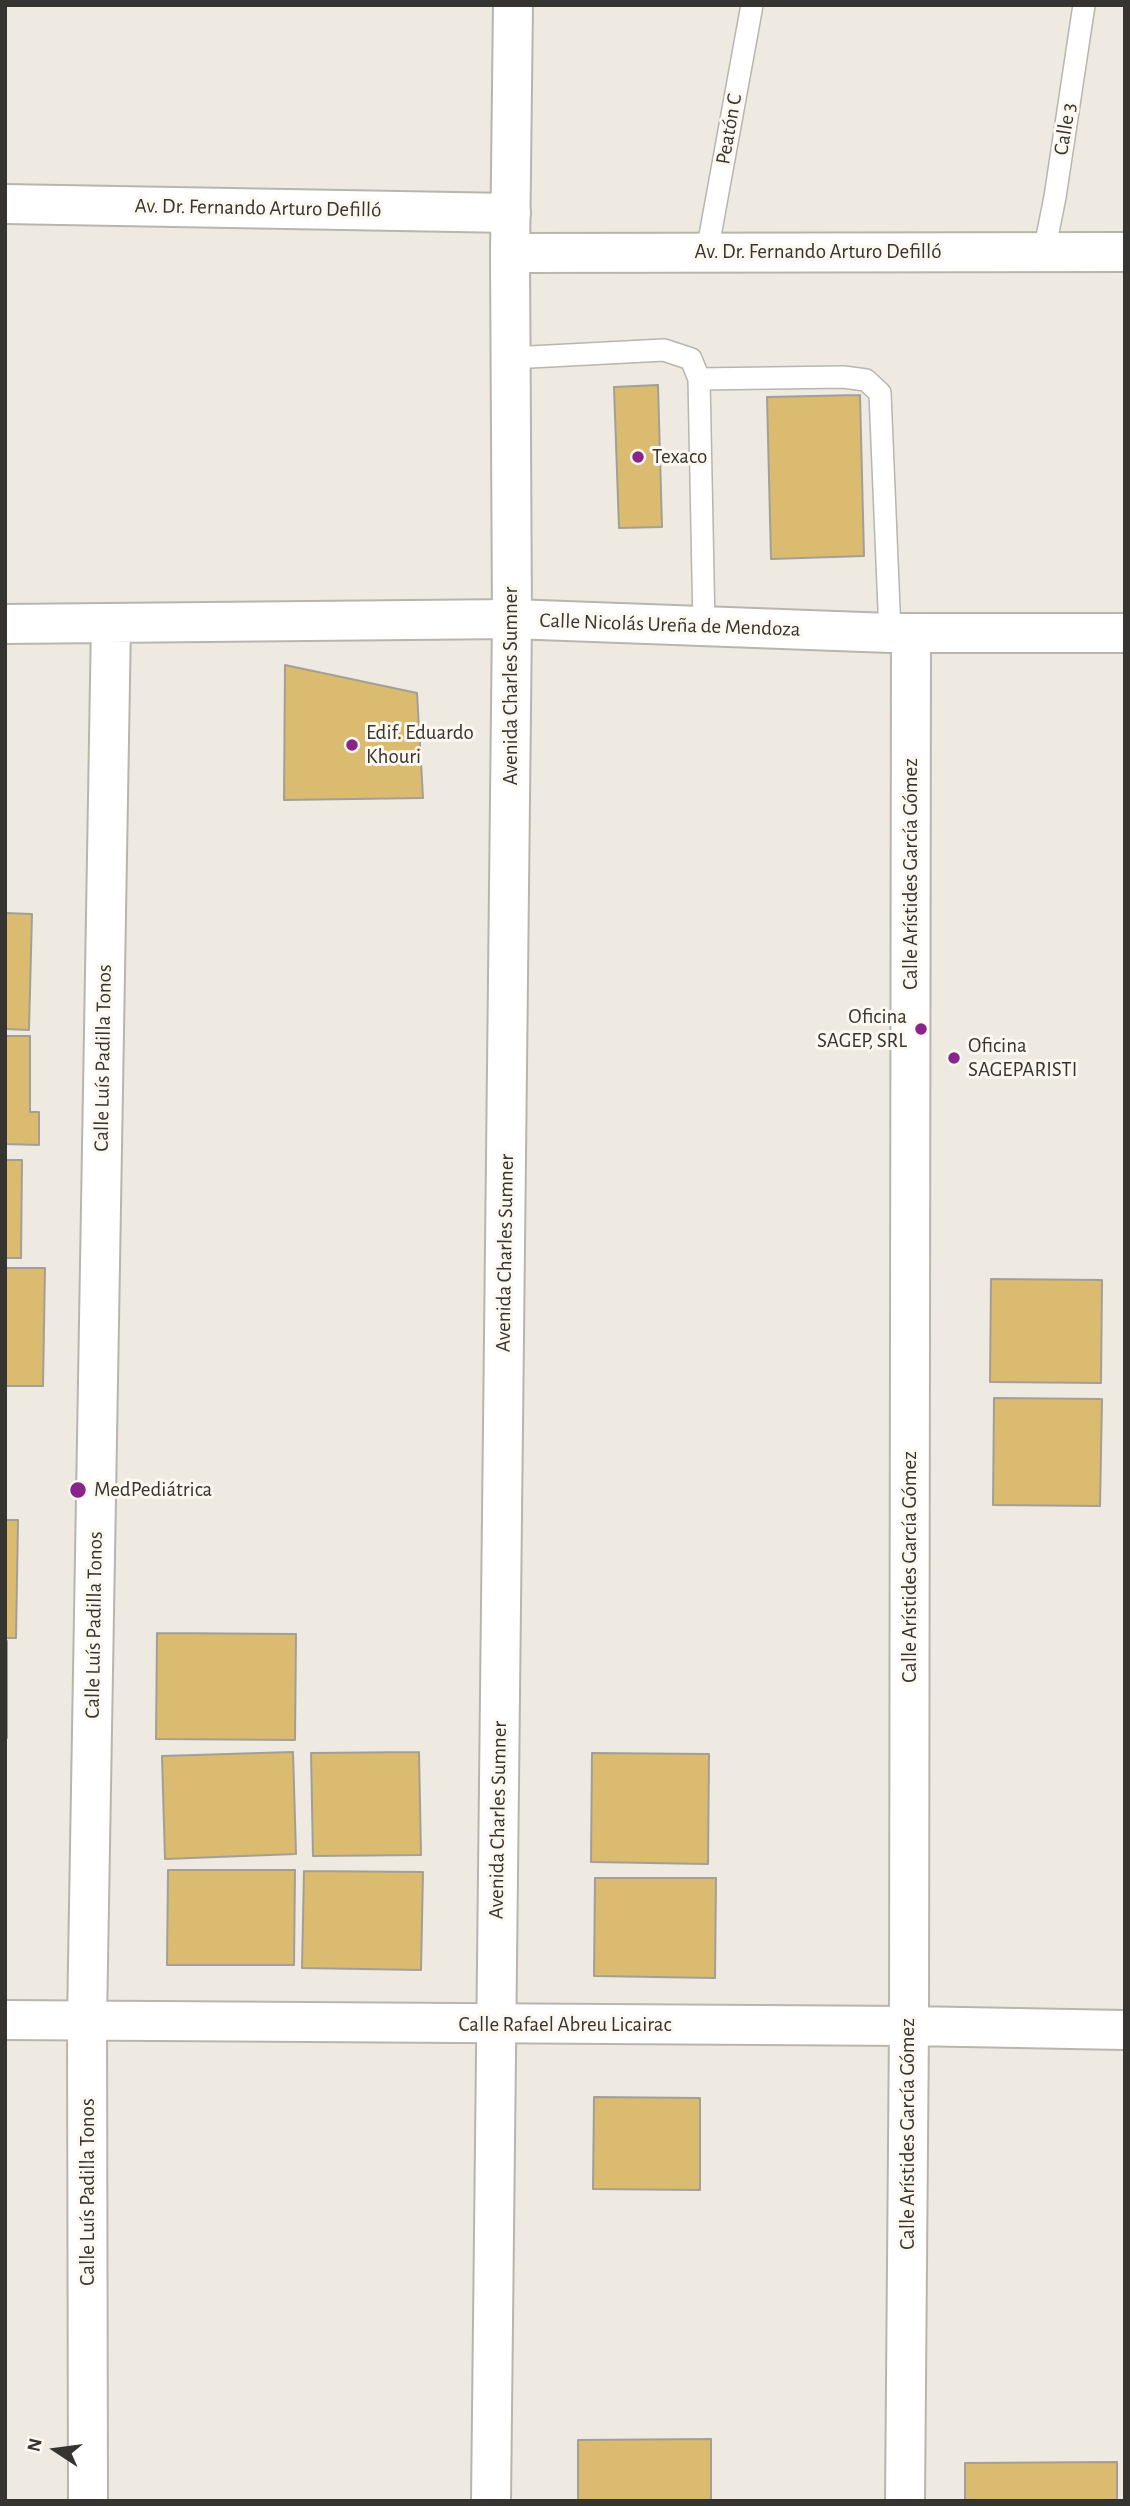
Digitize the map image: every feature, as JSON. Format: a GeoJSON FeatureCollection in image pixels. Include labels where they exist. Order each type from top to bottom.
{"type":"FeatureCollection","features":[{"type":"Feature","properties":{"kind":"street","name":"Avenida Charles Sumner"},"geometry":{"type":"LineString","coordinates":[[491,2501],[512,619],[510,253],[513,5]]}},
{"type":"Feature","properties":{"kind":"street","name":"Av. Dr. Fernando Arturo Defilló"},"geometry":{"type":"LineString","coordinates":[[5,204],[511,214]]}},
{"type":"Feature","properties":{"kind":"street","name":"Av. Dr. Fernando Arturo Defilló"},"geometry":{"type":"LineString","coordinates":[[510,253],[1125,252]]}},
{"type":"Feature","properties":{"kind":"street","name":"Calle Nicolás Ureña de Mendoza"},"geometry":{"type":"LineString","coordinates":[[5,624],[512,619],[901,633],[1125,633]]}},
{"type":"Feature","properties":{"kind":"street","name":"Calle Luís Padilla Tonos"},"geometry":{"type":"LineString","coordinates":[[88,2501],[87,2021],[111,623]]}},
{"type":"Feature","properties":{"kind":"street","name":"Calle Arístides García Gómez"},"geometry":{"type":"LineString","coordinates":[[901,633],[909,2026],[905,2501]]}},
{"type":"Feature","properties":{"kind":"street","name":"Calle Rafael Abreu Licairac"},"geometry":{"type":"LineString","coordinates":[[5,2020],[909,2026],[1125,2031]]}},
{"type":"Feature","properties":{"kind":"lane","name":"Peatón C"},"geometry":{"type":"LineString","coordinates":[[707,252],[752,5]]}},
{"type":"Feature","properties":{"kind":"lane","name":"Calle 3"},"geometry":{"type":"LineString","coordinates":[[1044,252],[1084,5]]}},
{"type":"Feature","properties":{"kind":"lane"},"geometry":{"type":"LineString","coordinates":[[511,358],[664,350],[691,359],[699,379],[704,626]]}},
{"type":"Feature","properties":{"kind":"lane"},"geometry":{"type":"LineString","coordinates":[[699,379],[843,377],[866,380],[880,393],[901,633]]}},
{"type":"Feature","properties":{"kind":"building","name":"Texaco"},"geometry":{"type":"Polygon","coordinates":[[[658,385],[662,527],[619,528],[614,387],[658,385]]]}},
{"type":"Feature","properties":{"kind":"building"},"geometry":{"type":"Polygon","coordinates":[[[860,395],[864,556],[771,559],[767,397],[860,395]]]}},
{"type":"Feature","properties":{"kind":"building","name":"Edif. Eduardo Khouri"},"geometry":{"type":"Polygon","coordinates":[[[285,665],[417,693],[423,798],[284,800],[285,665]]]}},
{"type":"Feature","properties":{"kind":"building"},"geometry":{"type":"Polygon","coordinates":[[[5,913],[32,914],[29,1030],[5,1029],[5,913]]]}},
{"type":"Feature","properties":{"kind":"building"},"geometry":{"type":"Polygon","coordinates":[[[5,1036],[30,1036],[30,1112],[39,1112],[39,1145],[5,1144],[5,1036]]]}},
{"type":"Feature","properties":{"kind":"building"},"geometry":{"type":"Polygon","coordinates":[[[5,1160],[22,1160],[21,1258],[5,1258],[5,1160]]]}},
{"type":"Feature","properties":{"kind":"building"},"geometry":{"type":"Polygon","coordinates":[[[5,1268],[45,1268],[43,1386],[5,1386],[5,1268]]]}},
{"type":"Feature","properties":{"kind":"building"},"geometry":{"type":"Polygon","coordinates":[[[991,1279],[1102,1280],[1101,1383],[990,1382],[991,1279]]]}},
{"type":"Feature","properties":{"kind":"building"},"geometry":{"type":"Polygon","coordinates":[[[994,1398],[1102,1399],[1100,1506],[993,1505],[994,1398]]]}},
{"type":"Feature","properties":{"kind":"building"},"geometry":{"type":"Polygon","coordinates":[[[5,1520],[18,1520],[16,1638],[5,1638],[5,1520]]]}},
{"type":"Feature","properties":{"kind":"building"},"geometry":{"type":"Polygon","coordinates":[[[157,1633],[296,1634],[295,1740],[156,1739],[157,1633]]]}},
{"type":"Feature","properties":{"kind":"building"},"geometry":{"type":"Polygon","coordinates":[[[7,1641],[7,1738],[5,1738],[7,1641]]]}},
{"type":"Feature","properties":{"kind":"building"},"geometry":{"type":"Polygon","coordinates":[[[293,1752],[296,1854],[165,1859],[162,1756],[293,1752]]]}},
{"type":"Feature","properties":{"kind":"building"},"geometry":{"type":"Polygon","coordinates":[[[419,1752],[421,1855],[313,1856],[311,1753],[419,1752]]]}},
{"type":"Feature","properties":{"kind":"building"},"geometry":{"type":"Polygon","coordinates":[[[592,1753],[709,1754],[708,1864],[591,1862],[592,1753]]]}},
{"type":"Feature","properties":{"kind":"building"},"geometry":{"type":"Polygon","coordinates":[[[168,1870],[295,1870],[294,1965],[167,1965],[168,1870]]]}},
{"type":"Feature","properties":{"kind":"building"},"geometry":{"type":"Polygon","coordinates":[[[304,1871],[423,1872],[421,1970],[302,1968],[304,1871]]]}},
{"type":"Feature","properties":{"kind":"building"},"geometry":{"type":"Polygon","coordinates":[[[595,1878],[716,1878],[715,1978],[594,1976],[595,1878]]]}},
{"type":"Feature","properties":{"kind":"building"},"geometry":{"type":"Polygon","coordinates":[[[594,2097],[700,2098],[700,2190],[593,2189],[594,2097]]]}},
{"type":"Feature","properties":{"kind":"building"},"geometry":{"type":"Polygon","coordinates":[[[711,2439],[711,2501],[578,2501],[578,2440],[711,2439]]]}},
{"type":"Feature","properties":{"kind":"building"},"geometry":{"type":"Polygon","coordinates":[[[1117,2462],[1117,2501],[965,2501],[965,2463],[1117,2462]]]}},
{"type":"Feature","properties":{"kind":"place","name":"Texaco"},"geometry":{"type":"Point","coordinates":[638,457]}},
{"type":"Feature","properties":{"kind":"place","name":"Edif. Eduardo Khouri"},"geometry":{"type":"Point","coordinates":[352,745]}},
{"type":"Feature","properties":{"kind":"place","name":"Oficina SAGEP, SRL"},"geometry":{"type":"Point","coordinates":[921,1029]}},
{"type":"Feature","properties":{"kind":"place","name":"Oficina SAGEPARISTI"},"geometry":{"type":"Point","coordinates":[954,1058]}},
{"type":"Feature","properties":{"kind":"place","name":"MedPediátrica"},"geometry":{"type":"Point","coordinates":[78,1490]}}]}
